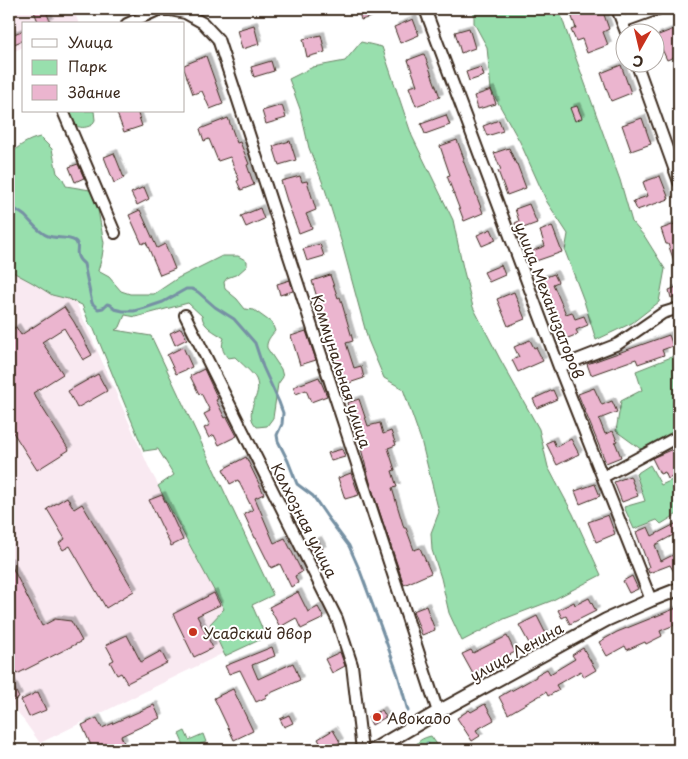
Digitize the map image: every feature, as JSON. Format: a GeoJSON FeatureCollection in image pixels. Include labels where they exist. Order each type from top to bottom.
{"type":"FeatureCollection","features":[{"type":"Feature","properties":{"kind":"street","name":"улица Механизаторов"},"geometry":{"type":"LineString","coordinates":[[425,9],[559,367],[651,600]]}},
{"type":"Feature","properties":{"kind":"street"},"geometry":{"type":"LineString","coordinates":[[617,9],[622,22],[658,9]]}},
{"type":"Feature","properties":{"kind":"street","name":"Коммунальная улица"},"geometry":{"type":"LineString","coordinates":[[131,22],[158,10],[170,10],[184,13],[203,23],[218,39],[438,712]]}},
{"type":"Feature","properties":{"kind":"street"},"geometry":{"type":"LineString","coordinates":[[640,72],[674,154],[679,182]]}},
{"type":"Feature","properties":{"kind":"street"},"geometry":{"type":"LineString","coordinates":[[63,112],[116,233]]}},
{"type":"Feature","properties":{"kind":"street"},"geometry":{"type":"LineString","coordinates":[[559,367],[618,344],[663,313],[679,308]]}},
{"type":"Feature","properties":{"kind":"street","name":"Колхозная улица"},"geometry":{"type":"LineString","coordinates":[[185,315],[337,619],[352,665],[362,750]]}},
{"type":"Feature","properties":{"kind":"street"},"geometry":{"type":"LineString","coordinates":[[603,477],[679,436]]}},
{"type":"Feature","properties":{"kind":"street","name":"улица Ленина"},"geometry":{"type":"LineString","coordinates":[[373,750],[438,712],[606,620],[679,589]]}},
{"type":"Feature","properties":{"kind":"shaded area"},"geometry":{"type":"Polygon","coordinates":[[[9,9],[73,9],[78,22],[22,22],[22,48],[9,53],[9,9]]]}},
{"type":"Feature","properties":{"kind":"shaded area"},"geometry":{"type":"Polygon","coordinates":[[[51,246],[150,470],[246,642],[40,743],[9,700],[9,267],[51,246]]]}},
{"type":"Feature","properties":{"kind":"green space"},"geometry":{"type":"Polygon","coordinates":[[[474,9],[559,9],[620,180],[632,222],[645,237],[665,269],[659,302],[632,323],[596,340],[565,251],[568,234],[547,202],[520,142],[491,90],[487,47],[474,23],[474,9]]]}},
{"type":"Feature","properties":{"kind":"green space"},"geometry":{"type":"Polygon","coordinates":[[[361,42],[382,47],[412,136],[453,220],[473,307],[539,429],[548,467],[573,514],[601,575],[551,601],[504,619],[462,641],[449,613],[432,550],[431,533],[439,512],[421,440],[403,389],[384,378],[368,340],[342,244],[325,189],[309,148],[300,109],[289,79],[313,67],[345,61],[361,42]]]}},
{"type":"Feature","properties":{"kind":"green space"},"geometry":{"type":"Polygon","coordinates":[[[66,112],[94,112],[95,120],[92,125],[87,127],[79,127],[70,119],[66,112]]]}},
{"type":"Feature","properties":{"kind":"green space"},"geometry":{"type":"Polygon","coordinates":[[[40,137],[52,149],[57,173],[63,179],[66,186],[90,190],[96,199],[104,243],[98,271],[109,277],[121,291],[130,294],[154,294],[178,278],[222,256],[238,256],[247,261],[247,266],[238,274],[227,278],[224,282],[225,289],[245,309],[254,310],[272,323],[275,331],[268,341],[267,348],[281,369],[283,377],[278,384],[273,418],[267,426],[257,427],[251,415],[258,385],[256,379],[235,357],[228,358],[223,348],[224,338],[207,326],[202,316],[188,303],[136,317],[125,315],[120,327],[115,330],[151,336],[273,595],[252,605],[266,637],[225,656],[210,624],[224,609],[158,486],[174,475],[158,449],[144,451],[93,327],[90,325],[82,305],[52,295],[9,270],[9,155],[23,144],[40,137]]]}},
{"type":"Feature","properties":{"kind":"green space"},"geometry":{"type":"Polygon","coordinates":[[[679,354],[679,429],[642,450],[616,431],[621,401],[642,390],[636,371],[679,354]]]}},
{"type":"Feature","properties":{"kind":"green space"},"geometry":{"type":"Polygon","coordinates":[[[650,465],[661,485],[679,477],[679,513],[661,524],[657,520],[634,529],[624,507],[645,501],[636,474],[650,465]]]}},
{"type":"Feature","properties":{"kind":"green space"},"geometry":{"type":"Polygon","coordinates":[[[185,731],[189,740],[203,734],[206,742],[186,750],[179,734],[185,731]]]}},
{"type":"Feature","properties":{"kind":"green space"},"geometry":{"type":"Polygon","coordinates":[[[431,736],[441,750],[416,750],[418,742],[431,736]]]}},
{"type":"Feature","properties":{"kind":"building"},"geometry":{"type":"Polygon","coordinates":[[[33,9],[45,9],[50,21],[38,22],[33,9]]]}},
{"type":"Feature","properties":{"kind":"building"},"geometry":{"type":"Polygon","coordinates":[[[358,9],[390,9],[390,11],[361,20],[358,9]]]}},
{"type":"Feature","properties":{"kind":"building"},"geometry":{"type":"Polygon","coordinates":[[[569,9],[602,9],[609,29],[603,32],[608,45],[587,53],[582,39],[576,41],[571,30],[576,28],[569,9]]]}},
{"type":"Feature","properties":{"kind":"building"},"geometry":{"type":"Polygon","coordinates":[[[413,19],[419,35],[400,43],[394,27],[413,19]]]}},
{"type":"Feature","properties":{"kind":"building"},"geometry":{"type":"Polygon","coordinates":[[[254,25],[259,44],[242,49],[237,30],[254,25]]]}},
{"type":"Feature","properties":{"kind":"building"},"geometry":{"type":"Polygon","coordinates":[[[679,27],[679,55],[667,60],[666,58],[666,32],[679,27]]]}},
{"type":"Feature","properties":{"kind":"building"},"geometry":{"type":"Polygon","coordinates":[[[469,28],[475,48],[461,53],[455,32],[469,28]]]}},
{"type":"Feature","properties":{"kind":"building"},"geometry":{"type":"Polygon","coordinates":[[[22,31],[22,41],[9,46],[9,36],[22,31]]]}},
{"type":"Feature","properties":{"kind":"building"},"geometry":{"type":"Polygon","coordinates":[[[321,35],[325,52],[307,57],[303,39],[321,35]]]}},
{"type":"Feature","properties":{"kind":"building"},"geometry":{"type":"Polygon","coordinates":[[[424,54],[440,97],[416,106],[409,87],[417,85],[408,60],[424,54]]]}},
{"type":"Feature","properties":{"kind":"building"},"geometry":{"type":"Polygon","coordinates":[[[206,56],[223,104],[210,109],[202,91],[193,94],[185,72],[185,65],[206,56]]]}},
{"type":"Feature","properties":{"kind":"building"},"geometry":{"type":"Polygon","coordinates":[[[271,61],[274,71],[254,77],[251,67],[271,61]]]}},
{"type":"Feature","properties":{"kind":"building"},"geometry":{"type":"Polygon","coordinates":[[[481,67],[484,76],[469,81],[466,72],[481,67]]]}},
{"type":"Feature","properties":{"kind":"building"},"geometry":{"type":"Polygon","coordinates":[[[616,67],[616,72],[624,72],[631,93],[611,101],[601,73],[616,67]]]}},
{"type":"Feature","properties":{"kind":"building"},"geometry":{"type":"Polygon","coordinates":[[[491,90],[496,104],[478,109],[474,96],[491,90]]]}},
{"type":"Feature","properties":{"kind":"building"},"geometry":{"type":"Polygon","coordinates":[[[282,105],[286,118],[266,124],[262,111],[282,105]]]}},
{"type":"Feature","properties":{"kind":"building"},"geometry":{"type":"Polygon","coordinates":[[[577,106],[582,118],[575,121],[570,108],[577,106]]]}},
{"type":"Feature","properties":{"kind":"building"},"geometry":{"type":"Polygon","coordinates":[[[116,112],[137,112],[142,126],[124,132],[116,112]]]}},
{"type":"Feature","properties":{"kind":"building"},"geometry":{"type":"Polygon","coordinates":[[[446,115],[450,125],[425,134],[421,124],[446,115]]]}},
{"type":"Feature","properties":{"kind":"building"},"geometry":{"type":"Polygon","coordinates":[[[228,118],[237,143],[240,142],[249,164],[247,165],[254,185],[241,190],[230,157],[218,161],[209,139],[204,141],[200,129],[228,118]]]}},
{"type":"Feature","properties":{"kind":"building"},"geometry":{"type":"Polygon","coordinates":[[[642,118],[651,144],[631,151],[622,125],[642,118]]]}},
{"type":"Feature","properties":{"kind":"building"},"geometry":{"type":"Polygon","coordinates":[[[499,120],[503,131],[487,136],[483,126],[499,120]]]}},
{"type":"Feature","properties":{"kind":"building"},"geometry":{"type":"Polygon","coordinates":[[[457,140],[483,213],[464,221],[447,176],[450,175],[440,146],[457,140]]]}},
{"type":"Feature","properties":{"kind":"building"},"geometry":{"type":"Polygon","coordinates":[[[290,141],[296,160],[279,165],[273,146],[290,141]]]}},
{"type":"Feature","properties":{"kind":"building"},"geometry":{"type":"Polygon","coordinates":[[[509,148],[526,188],[507,195],[498,171],[501,170],[494,153],[509,148]]]}},
{"type":"Feature","properties":{"kind":"building"},"geometry":{"type":"Polygon","coordinates":[[[114,153],[124,178],[114,183],[104,157],[114,153]]]}},
{"type":"Feature","properties":{"kind":"building"},"geometry":{"type":"Polygon","coordinates":[[[78,164],[84,178],[75,182],[69,167],[78,164]]]}},
{"type":"Feature","properties":{"kind":"building"},"geometry":{"type":"Polygon","coordinates":[[[300,176],[302,182],[307,181],[316,210],[306,214],[312,228],[299,233],[281,181],[300,176]]]}},
{"type":"Feature","properties":{"kind":"building"},"geometry":{"type":"Polygon","coordinates":[[[660,176],[669,199],[637,210],[633,201],[648,196],[643,182],[660,176]]]}},
{"type":"Feature","properties":{"kind":"building"},"geometry":{"type":"Polygon","coordinates":[[[144,187],[149,199],[137,205],[131,193],[144,187]]]}},
{"type":"Feature","properties":{"kind":"building"},"geometry":{"type":"Polygon","coordinates":[[[529,204],[537,223],[518,230],[515,223],[519,221],[515,209],[529,204]]]}},
{"type":"Feature","properties":{"kind":"building"},"geometry":{"type":"Polygon","coordinates":[[[260,208],[264,219],[246,227],[241,216],[260,208]]]}},
{"type":"Feature","properties":{"kind":"building"},"geometry":{"type":"Polygon","coordinates":[[[140,210],[157,248],[165,244],[175,269],[160,275],[146,242],[142,244],[129,215],[140,210]]]}},
{"type":"Feature","properties":{"kind":"building"},"geometry":{"type":"Polygon","coordinates":[[[675,224],[679,236],[679,272],[661,229],[675,224]]]}},
{"type":"Feature","properties":{"kind":"building"},"geometry":{"type":"Polygon","coordinates":[[[552,226],[562,252],[536,261],[532,251],[545,246],[540,231],[552,226]]]}},
{"type":"Feature","properties":{"kind":"building"},"geometry":{"type":"Polygon","coordinates":[[[491,229],[496,240],[482,246],[477,235],[491,229]]]}},
{"type":"Feature","properties":{"kind":"building"},"geometry":{"type":"Polygon","coordinates":[[[320,244],[324,256],[307,261],[303,249],[320,244]]]}},
{"type":"Feature","properties":{"kind":"building"},"geometry":{"type":"Polygon","coordinates":[[[501,265],[505,275],[489,282],[484,272],[501,265]]]}},
{"type":"Feature","properties":{"kind":"building"},"geometry":{"type":"Polygon","coordinates":[[[554,274],[558,282],[553,284],[566,314],[572,312],[575,319],[584,316],[588,325],[576,330],[578,334],[563,340],[541,279],[554,274]]]}},
{"type":"Feature","properties":{"kind":"building"},"geometry":{"type":"Polygon","coordinates":[[[330,275],[338,298],[340,297],[353,341],[346,343],[354,368],[361,366],[364,378],[343,385],[312,281],[330,275]]]}},
{"type":"Feature","properties":{"kind":"building"},"geometry":{"type":"Polygon","coordinates":[[[290,280],[293,291],[280,295],[277,284],[290,280]]]}},
{"type":"Feature","properties":{"kind":"building"},"geometry":{"type":"Polygon","coordinates":[[[679,286],[679,295],[671,298],[669,290],[679,286]]]}},
{"type":"Feature","properties":{"kind":"building"},"geometry":{"type":"Polygon","coordinates":[[[514,292],[525,319],[508,326],[497,299],[514,292]]]}},
{"type":"Feature","properties":{"kind":"building"},"geometry":{"type":"Polygon","coordinates":[[[64,307],[92,355],[83,360],[64,328],[42,342],[63,374],[33,393],[69,450],[37,470],[9,426],[9,332],[16,327],[21,335],[64,307]]]}},
{"type":"Feature","properties":{"kind":"building"},"geometry":{"type":"Polygon","coordinates":[[[181,328],[187,339],[175,345],[170,333],[181,328]]]}},
{"type":"Feature","properties":{"kind":"building"},"geometry":{"type":"Polygon","coordinates":[[[306,331],[316,360],[300,365],[291,336],[306,331]]]}},
{"type":"Feature","properties":{"kind":"building"},"geometry":{"type":"Polygon","coordinates":[[[669,335],[673,346],[662,350],[664,355],[638,364],[636,359],[591,375],[587,364],[669,335]]]}},
{"type":"Feature","properties":{"kind":"building"},"geometry":{"type":"Polygon","coordinates":[[[530,340],[543,361],[518,372],[512,360],[519,357],[514,347],[530,340]]]}},
{"type":"Feature","properties":{"kind":"building"},"geometry":{"type":"Polygon","coordinates":[[[183,347],[192,367],[176,374],[167,355],[183,347]]]}},
{"type":"Feature","properties":{"kind":"building"},"geometry":{"type":"Polygon","coordinates":[[[204,369],[218,399],[216,400],[237,436],[219,445],[214,435],[209,438],[204,428],[210,425],[204,414],[210,411],[190,376],[204,369]]]}},
{"type":"Feature","properties":{"kind":"building"},"geometry":{"type":"Polygon","coordinates":[[[98,374],[107,391],[77,408],[68,391],[98,374]]]}},
{"type":"Feature","properties":{"kind":"building"},"geometry":{"type":"Polygon","coordinates":[[[319,377],[327,396],[311,402],[306,390],[296,394],[293,387],[319,377]]]}},
{"type":"Feature","properties":{"kind":"building"},"geometry":{"type":"Polygon","coordinates":[[[594,388],[602,405],[612,401],[617,412],[599,419],[605,434],[613,431],[621,457],[606,463],[578,394],[594,388]]]}},
{"type":"Feature","properties":{"kind":"building"},"geometry":{"type":"Polygon","coordinates":[[[553,390],[557,399],[537,408],[533,399],[553,390]]]}},
{"type":"Feature","properties":{"kind":"building"},"geometry":{"type":"Polygon","coordinates":[[[359,399],[368,426],[380,423],[383,434],[391,431],[396,445],[388,448],[395,470],[392,471],[397,487],[392,488],[404,528],[406,528],[414,550],[420,548],[431,573],[404,585],[371,486],[347,403],[359,399]]]}},
{"type":"Feature","properties":{"kind":"building"},"geometry":{"type":"Polygon","coordinates":[[[571,439],[579,454],[557,465],[546,443],[553,440],[556,447],[571,439]]]}},
{"type":"Feature","properties":{"kind":"building"},"geometry":{"type":"Polygon","coordinates":[[[675,448],[679,457],[679,474],[668,479],[665,472],[660,474],[652,458],[675,448]]]}},
{"type":"Feature","properties":{"kind":"building"},"geometry":{"type":"Polygon","coordinates":[[[342,449],[345,457],[331,461],[328,453],[342,449]]]}},
{"type":"Feature","properties":{"kind":"building"},"geometry":{"type":"Polygon","coordinates":[[[246,457],[264,494],[255,498],[274,543],[285,538],[302,572],[295,576],[298,583],[291,587],[280,564],[271,568],[244,514],[253,510],[238,480],[230,484],[223,469],[246,457]]]}},
{"type":"Feature","properties":{"kind":"building"},"geometry":{"type":"Polygon","coordinates":[[[351,473],[359,495],[345,499],[338,478],[351,473]]]}},
{"type":"Feature","properties":{"kind":"building"},"geometry":{"type":"Polygon","coordinates":[[[630,476],[638,496],[622,502],[614,482],[630,476]]]}},
{"type":"Feature","properties":{"kind":"building"},"geometry":{"type":"Polygon","coordinates":[[[595,484],[600,496],[580,504],[575,491],[595,484]]]}},
{"type":"Feature","properties":{"kind":"building"},"geometry":{"type":"Polygon","coordinates":[[[162,495],[183,540],[171,546],[149,500],[162,495]]]}},
{"type":"Feature","properties":{"kind":"building"},"geometry":{"type":"Polygon","coordinates":[[[67,497],[74,509],[82,504],[134,591],[106,608],[70,546],[63,550],[59,543],[65,539],[47,509],[67,497]]]}},
{"type":"Feature","properties":{"kind":"building"},"geometry":{"type":"Polygon","coordinates":[[[608,515],[615,534],[596,542],[588,522],[608,515]]]}},
{"type":"Feature","properties":{"kind":"building"},"geometry":{"type":"Polygon","coordinates":[[[679,522],[679,532],[655,545],[661,561],[679,552],[679,569],[674,572],[670,565],[649,573],[647,568],[649,567],[636,532],[648,527],[652,536],[679,522]]]}},
{"type":"Feature","properties":{"kind":"building"},"geometry":{"type":"Polygon","coordinates":[[[318,540],[323,549],[312,554],[308,545],[318,540]]]}},
{"type":"Feature","properties":{"kind":"building"},"geometry":{"type":"Polygon","coordinates":[[[9,561],[42,626],[55,619],[71,621],[82,641],[17,674],[9,659],[9,561]]]}},
{"type":"Feature","properties":{"kind":"building"},"geometry":{"type":"Polygon","coordinates":[[[632,576],[638,589],[629,593],[623,581],[632,576]]]}},
{"type":"Feature","properties":{"kind":"building"},"geometry":{"type":"Polygon","coordinates":[[[298,592],[308,612],[318,607],[324,618],[301,629],[296,618],[280,627],[269,607],[298,592]]]}},
{"type":"Feature","properties":{"kind":"building","name":"Усадский двор"},"geometry":{"type":"Polygon","coordinates":[[[214,593],[220,605],[197,616],[213,648],[194,657],[173,614],[214,593]]]}},
{"type":"Feature","properties":{"kind":"building"},"geometry":{"type":"Polygon","coordinates":[[[589,598],[596,611],[570,624],[566,616],[562,618],[558,610],[574,602],[575,605],[589,598]]]}},
{"type":"Feature","properties":{"kind":"building"},"geometry":{"type":"Polygon","coordinates":[[[426,606],[435,630],[422,635],[413,611],[426,606]]]}},
{"type":"Feature","properties":{"kind":"building"},"geometry":{"type":"Polygon","coordinates":[[[679,607],[679,623],[660,631],[662,636],[646,644],[645,642],[627,650],[625,646],[607,656],[599,642],[617,632],[679,607]]]}},
{"type":"Feature","properties":{"kind":"building"},"geometry":{"type":"Polygon","coordinates":[[[537,616],[547,636],[530,645],[519,625],[537,616]]]}},
{"type":"Feature","properties":{"kind":"building"},"geometry":{"type":"Polygon","coordinates":[[[127,635],[141,662],[161,651],[167,663],[127,683],[121,673],[117,675],[110,662],[114,660],[106,645],[127,635]]]}},
{"type":"Feature","properties":{"kind":"building"},"geometry":{"type":"Polygon","coordinates":[[[507,636],[515,652],[473,674],[462,654],[471,650],[473,653],[507,636]]]}},
{"type":"Feature","properties":{"kind":"building"},"geometry":{"type":"Polygon","coordinates":[[[272,647],[275,656],[252,665],[258,679],[293,663],[300,680],[266,695],[267,697],[256,702],[240,670],[229,674],[225,666],[272,647]]]}},
{"type":"Feature","properties":{"kind":"building"},"geometry":{"type":"Polygon","coordinates":[[[583,648],[596,670],[584,677],[581,671],[556,685],[559,690],[548,696],[546,692],[508,714],[499,697],[547,669],[550,674],[575,659],[572,655],[583,648]]]}},
{"type":"Feature","properties":{"kind":"building"},"geometry":{"type":"Polygon","coordinates":[[[340,652],[345,666],[332,673],[325,659],[340,652]]]}},
{"type":"Feature","properties":{"kind":"building"},"geometry":{"type":"Polygon","coordinates":[[[9,677],[19,698],[9,702],[9,677]]]}},
{"type":"Feature","properties":{"kind":"building"},"geometry":{"type":"Polygon","coordinates":[[[233,689],[253,731],[234,740],[214,698],[233,689]]]}},
{"type":"Feature","properties":{"kind":"building"},"geometry":{"type":"Polygon","coordinates":[[[38,692],[46,710],[29,717],[21,700],[38,692]]]}},
{"type":"Feature","properties":{"kind":"building"},"geometry":{"type":"Polygon","coordinates":[[[485,704],[494,720],[476,730],[480,736],[472,741],[457,718],[469,710],[471,712],[485,704]]]}},
{"type":"Feature","properties":{"kind":"building"},"geometry":{"type":"Polygon","coordinates":[[[154,705],[160,718],[121,736],[124,743],[112,748],[113,750],[93,750],[82,725],[97,718],[102,728],[154,705]]]}},
{"type":"Feature","properties":{"kind":"building","name":"Авокадо"},"geometry":{"type":"Polygon","coordinates":[[[382,710],[386,717],[372,725],[368,717],[382,710]]]}},
{"type":"Feature","properties":{"kind":"building"},"geometry":{"type":"Polygon","coordinates":[[[289,715],[293,723],[284,727],[280,719],[289,715]]]}},
{"type":"Feature","properties":{"kind":"building"},"geometry":{"type":"Polygon","coordinates":[[[333,730],[340,742],[328,750],[324,750],[318,739],[333,730]]]}},
{"type":"Feature","properties":{"kind":"waterway"},"geometry":{"type":"LineString","coordinates":[[9,205],[25,216],[45,235],[69,239],[77,243],[77,254],[84,264],[92,303],[98,309],[103,308],[107,304],[111,305],[114,309],[134,311],[163,302],[186,289],[192,289],[234,319],[255,343],[283,413],[282,424],[277,435],[278,441],[297,484],[313,496],[349,546],[398,675],[408,711]]}},
{"type":"Feature","properties":{"kind":"waterway"},"geometry":{"type":"LineString","coordinates":[[427,743],[431,750]]}},
{"type":"Feature","properties":{"kind":"place","name":"Усадский двор"},"geometry":{"type":"Point","coordinates":[193,632]}},
{"type":"Feature","properties":{"kind":"place","name":"Авокадо"},"geometry":{"type":"Point","coordinates":[377,717]}}]}
